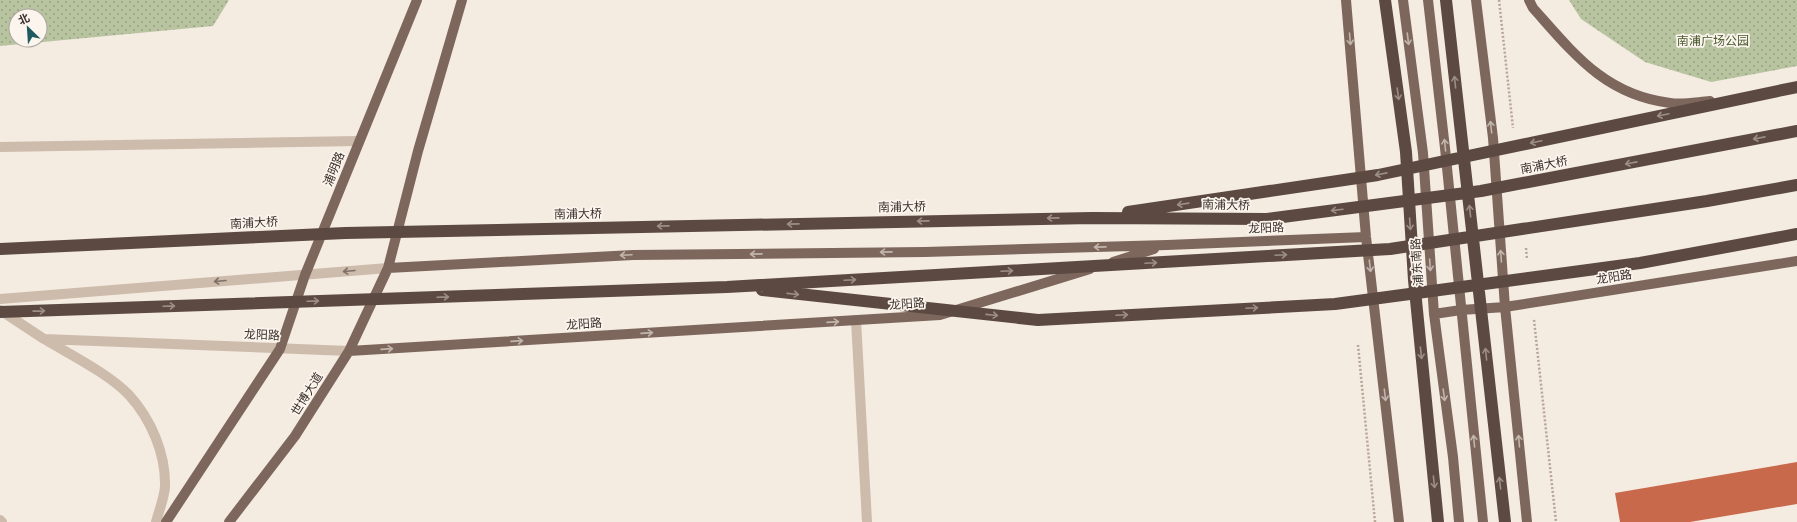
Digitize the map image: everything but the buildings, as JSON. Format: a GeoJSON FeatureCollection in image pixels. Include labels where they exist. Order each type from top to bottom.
{"type":"FeatureCollection","features":[{"type":"Feature","properties":{"kind":"highway"},"geometry":{"type":"LineString","coordinates":[[1386,0],[1406,152],[1414,280],[1438,522]]}},
{"type":"Feature","properties":{"kind":"highway"},"geometry":{"type":"LineString","coordinates":[[1446,0],[1505,522]]}},
{"type":"Feature","properties":{"kind":"highway"},"geometry":{"type":"LineString","coordinates":[[1092,218],[1378,175],[1797,88]]}},
{"type":"Feature","properties":{"kind":"highway","name":"南浦大桥"},"geometry":{"type":"LineString","coordinates":[[0,249],[345,233],[1092,218],[1266,220],[1481,191],[1797,131]]}},
{"type":"Feature","properties":{"kind":"highway"},"geometry":{"type":"LineString","coordinates":[[0,311],[727,287],[1390,249],[1707,201],[1797,185]]}},
{"type":"Feature","properties":{"kind":"highway"},"geometry":{"type":"LineString","coordinates":[[727,287],[1038,320],[1335,304],[1640,263],[1797,234]]}},
{"type":"Feature","properties":{"kind":"main road","name":"浦明路"},"geometry":{"type":"LineString","coordinates":[[280,349],[305,275],[417,0]]}},
{"type":"Feature","properties":{"kind":"main road"},"geometry":{"type":"LineString","coordinates":[[388,268],[418,151],[462,0]]}},
{"type":"Feature","properties":{"kind":"main road"},"geometry":{"type":"LineString","coordinates":[[1346,0],[1366,237],[1398,522]]}},
{"type":"Feature","properties":{"kind":"main road","name":"浦东南路"},"geometry":{"type":"LineString","coordinates":[[1403,0],[1422,153],[1434,314],[1453,457],[1459,522]]}},
{"type":"Feature","properties":{"kind":"main road"},"geometry":{"type":"LineString","coordinates":[[1428,0],[1445,148],[1483,522]]}},
{"type":"Feature","properties":{"kind":"main road"},"geometry":{"type":"LineString","coordinates":[[1476,0],[1493,138],[1505,307],[1526,522]]}},
{"type":"Feature","properties":{"kind":"main road"},"geometry":{"type":"LineString","coordinates":[[1529,0],[1533,8],[1576,57],[1606,80],[1636,96],[1671,104],[1726,100],[1797,88]]}},
{"type":"Feature","properties":{"kind":"main road","name":"龙阳路"},"geometry":{"type":"LineString","coordinates":[[388,268],[633,255],[925,252],[1167,245],[1366,237]]}},
{"type":"Feature","properties":{"kind":"main road","name":"龙阳路"},"geometry":{"type":"LineString","coordinates":[[349,351],[940,315],[1167,245]]}},
{"type":"Feature","properties":{"kind":"main road","name":"龙阳路"},"geometry":{"type":"LineString","coordinates":[[1434,314],[1461,310],[1505,307],[1797,261]]}},
{"type":"Feature","properties":{"kind":"main road","name":"世博大道"},"geometry":{"type":"LineString","coordinates":[[229,522],[296,436],[349,351],[388,268]]}},
{"type":"Feature","properties":{"kind":"main road"},"geometry":{"type":"LineString","coordinates":[[166,522],[280,349]]}},
{"type":"Feature","properties":{"kind":"street"},"geometry":{"type":"LineString","coordinates":[[0,147],[359,141]]}},
{"type":"Feature","properties":{"kind":"street","name":"龙阳路"},"geometry":{"type":"LineString","coordinates":[[0,299],[388,268]]}},
{"type":"Feature","properties":{"kind":"street"},"geometry":{"type":"LineString","coordinates":[[0,311],[104,375],[129,395],[147,420],[161,450],[165,487],[156,522]]}},
{"type":"Feature","properties":{"kind":"street"},"geometry":{"type":"LineString","coordinates":[[856,320],[867,522]]}},
{"type":"Feature","properties":{"kind":"street","name":"龙阳路"},"geometry":{"type":"LineString","coordinates":[[44,339],[349,351]]}},
{"type":"Feature","properties":{"kind":"green space"},"geometry":{"type":"Polygon","coordinates":[[[0,0],[229,0],[213,26],[48,41],[48,8],[8,8],[8,45],[0,46],[0,0]]]}},
{"type":"Feature","properties":{"kind":"green space","name":"南浦广场公园"},"geometry":{"type":"Polygon","coordinates":[[[1569,0],[1797,0],[1797,66],[1711,82],[1645,62],[1581,19],[1569,0]]]}}]}
